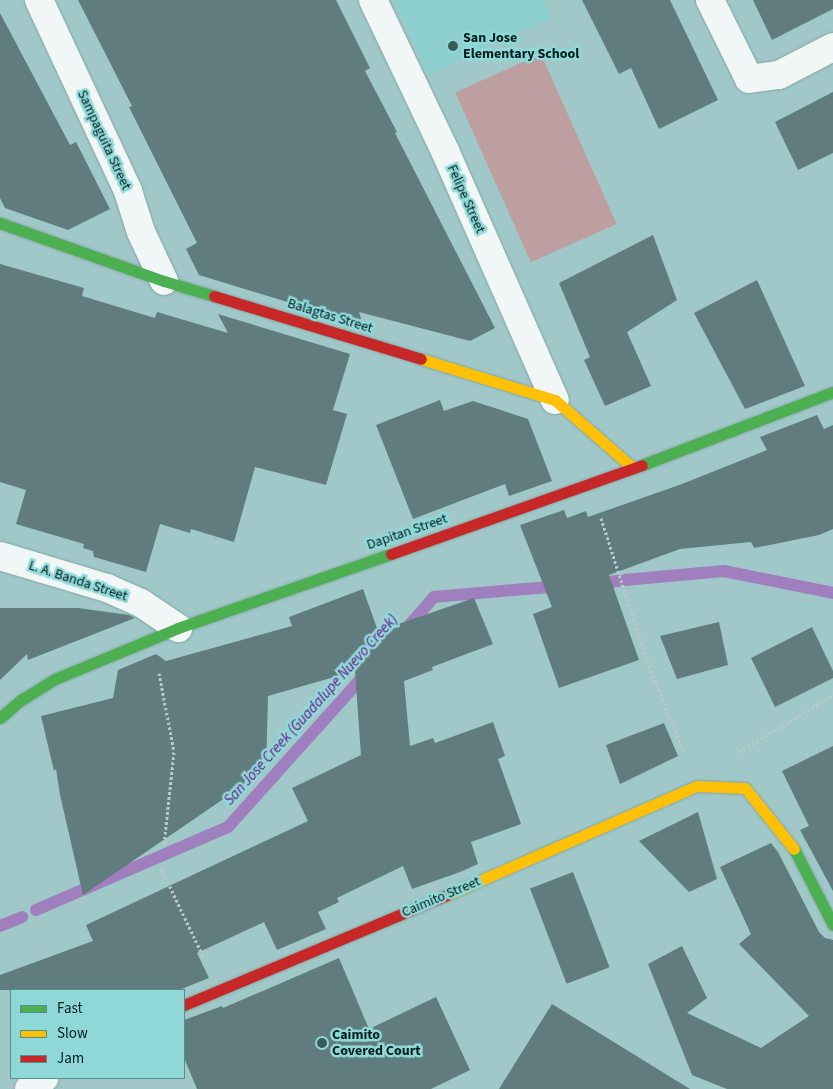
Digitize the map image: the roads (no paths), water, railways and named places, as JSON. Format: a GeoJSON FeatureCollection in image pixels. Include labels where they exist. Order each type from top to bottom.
{"type":"FeatureCollection","features":[{"type":"Feature","properties":{"kind":"street","name":"Sampaguita Street"},"geometry":{"type":"LineString","coordinates":[[39,0],[128,191],[141,232],[164,281]]}},
{"type":"Feature","properties":{"kind":"street","name":"Felipe Street"},"geometry":{"type":"LineString","coordinates":[[373,0],[445,151],[555,400]]}},
{"type":"Feature","properties":{"kind":"street"},"geometry":{"type":"LineString","coordinates":[[710,0],[748,79],[779,75],[833,47]]}},
{"type":"Feature","properties":{"kind":"street","name":"Balagtas Street"},"geometry":{"type":"LineString","coordinates":[[0,223],[164,281],[555,400],[633,468]]}},
{"type":"Feature","properties":{"kind":"street","name":"Dapitan Street"},"geometry":{"type":"LineString","coordinates":[[0,718],[22,700],[55,679],[178,628],[633,468],[833,392]]}},
{"type":"Feature","properties":{"kind":"street","name":"L. A. Banda Street"},"geometry":{"type":"LineString","coordinates":[[0,556],[107,588],[141,603],[178,628]]}},
{"type":"Feature","properties":{"kind":"street","name":"Caimito Street"},"geometry":{"type":"LineString","coordinates":[[185,1005],[697,786],[745,788],[791,843],[833,925]]}},
{"type":"Feature","properties":{"kind":"street"},"geometry":{"type":"LineString","coordinates":[[29,1089],[43,1079]]}},
{"type":"Feature","properties":{"kind":"waterway","name":"San Jose Creek (Guadalupe Nuevo Creek)"},"geometry":{"type":"LineString","coordinates":[[625,580],[724,571],[833,593]]}},
{"type":"Feature","properties":{"kind":"waterway","name":"San Jose Creek (Guadalupe Nuevo Creek)"},"geometry":{"type":"LineString","coordinates":[[596,583],[619,581]]}},
{"type":"Feature","properties":{"kind":"waterway","name":"San Jose Creek (Guadalupe Nuevo Creek)"},"geometry":{"type":"LineString","coordinates":[[406,629],[434,597],[561,586]]}},
{"type":"Feature","properties":{"kind":"waterway","name":"San Jose Creek (Guadalupe Nuevo Creek)"},"geometry":{"type":"LineString","coordinates":[[36,910],[228,827],[367,672]]}},
{"type":"Feature","properties":{"kind":"waterway","name":"San Jose Creek (Guadalupe Nuevo Creek)"},"geometry":{"type":"LineString","coordinates":[[0,926],[22,917]]}},
{"type":"Feature","properties":{"kind":"place","name":"San Jose Elementary School"},"geometry":{"type":"Point","coordinates":[453,46]}},
{"type":"Feature","properties":{"kind":"place","name":"Caimito Covered Court"},"geometry":{"type":"Point","coordinates":[322,1043]}}]}
